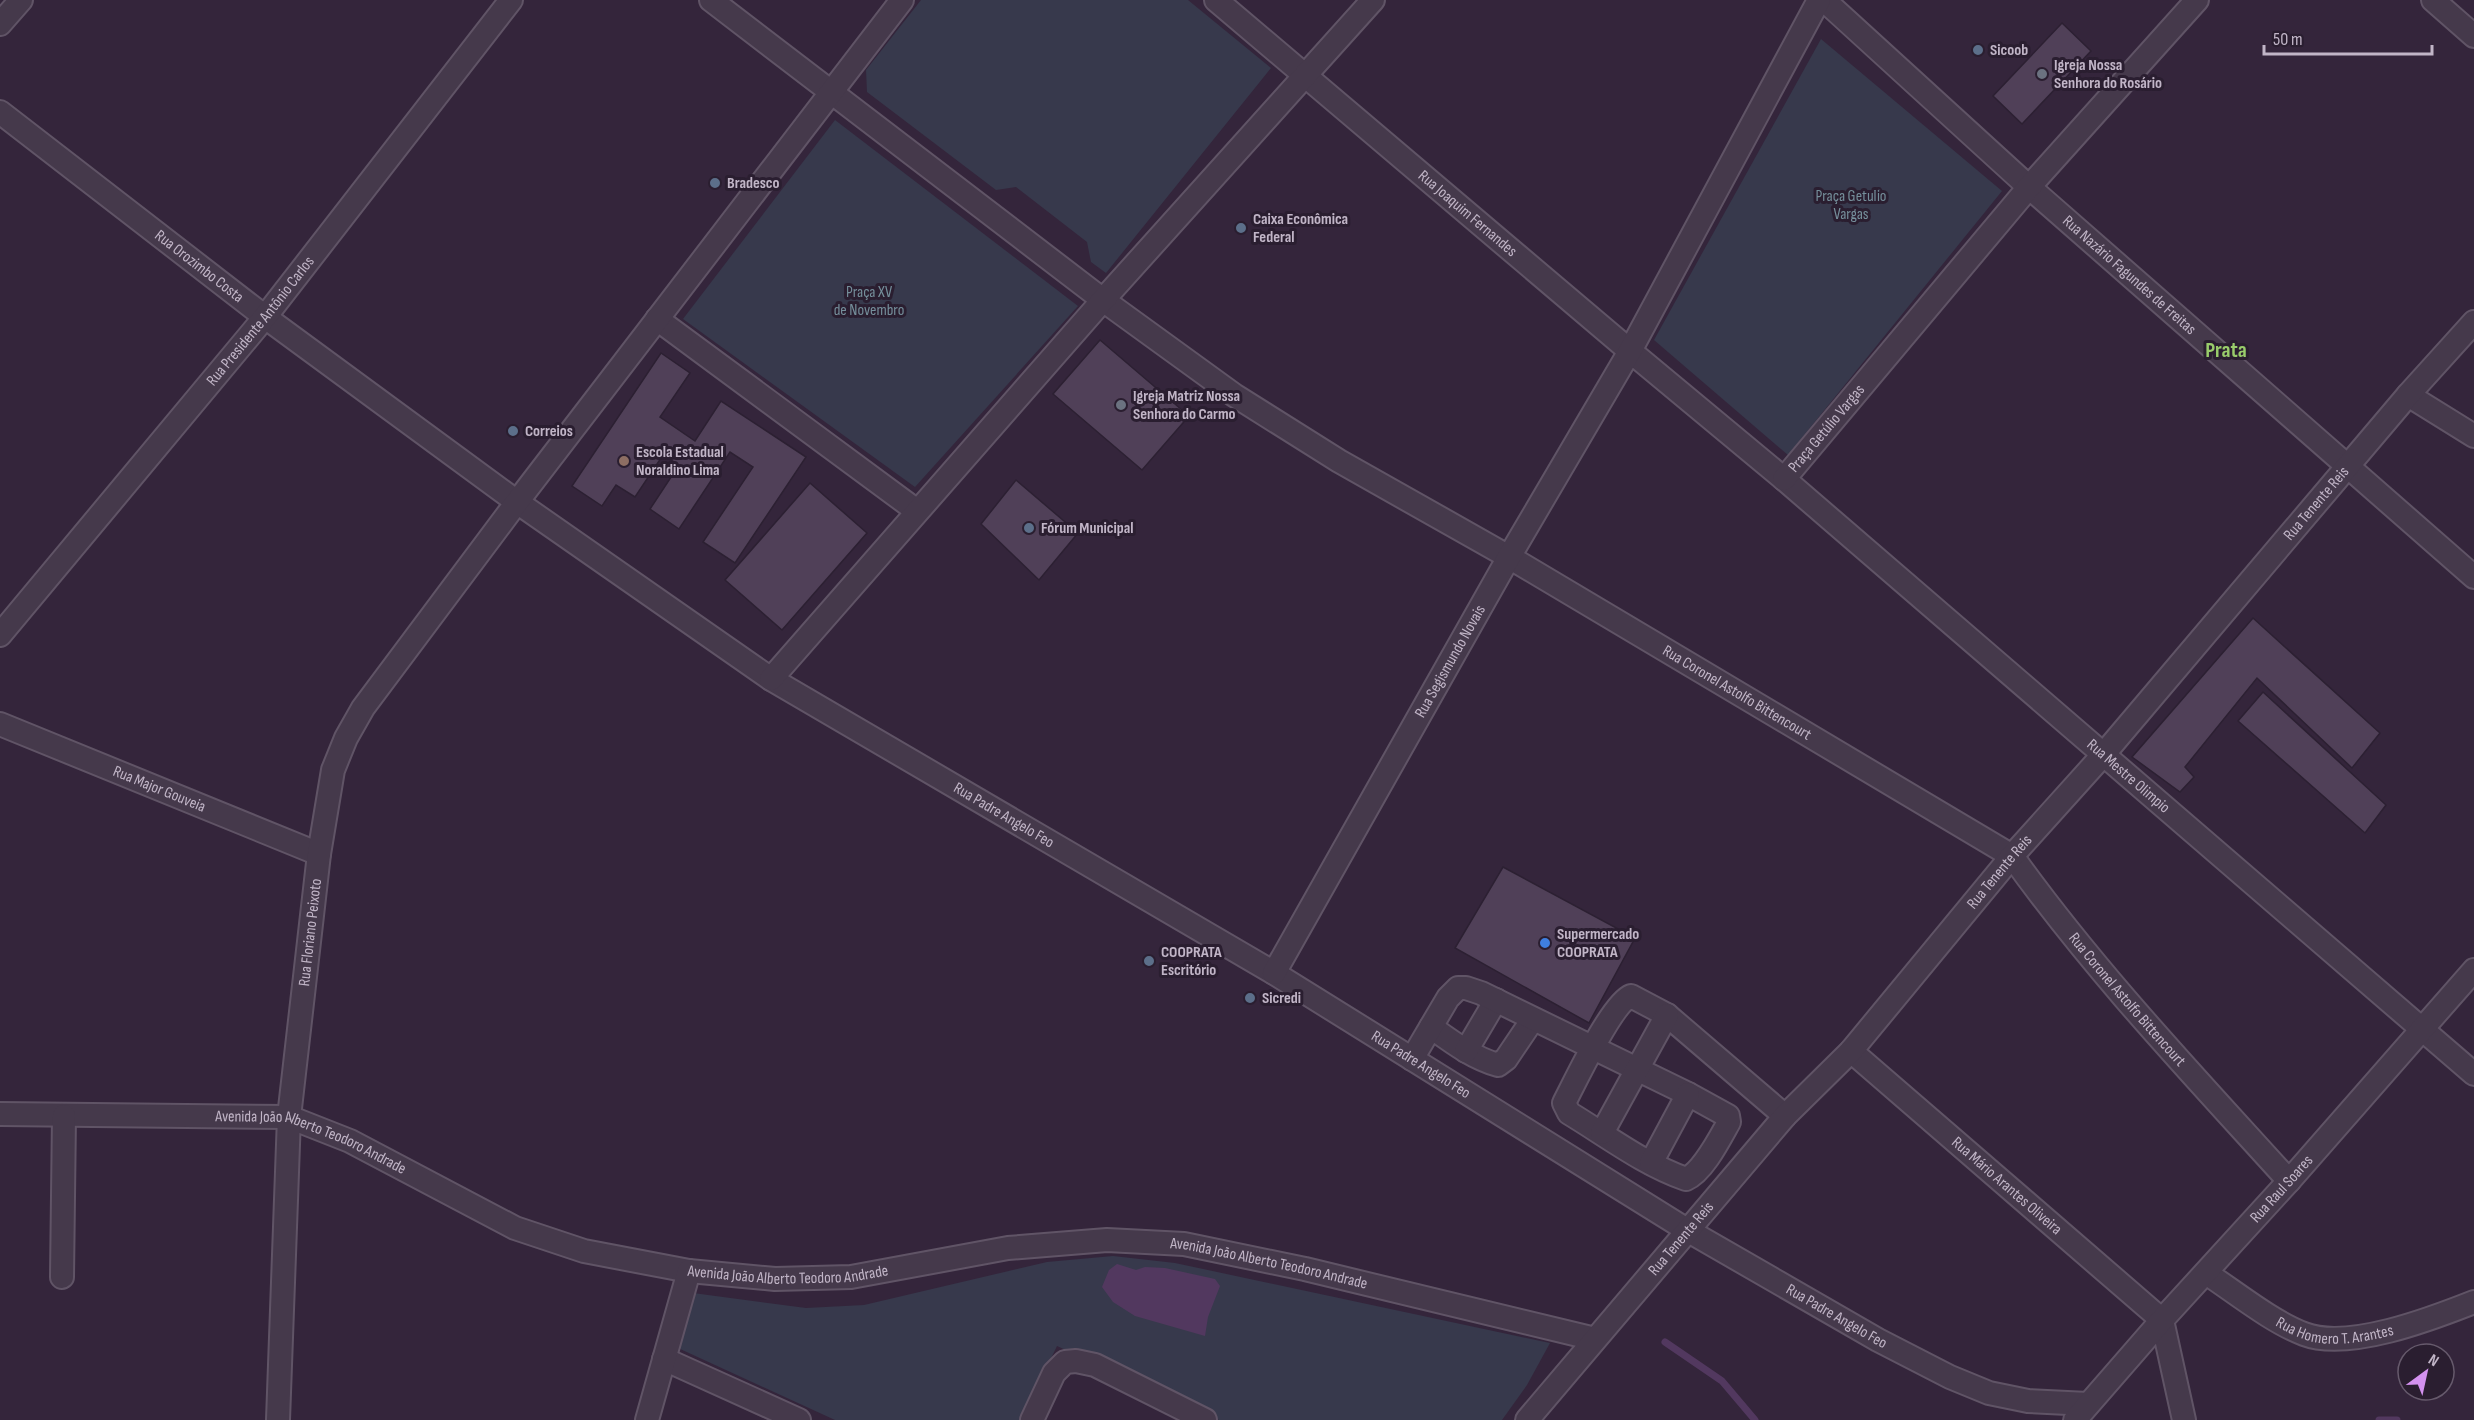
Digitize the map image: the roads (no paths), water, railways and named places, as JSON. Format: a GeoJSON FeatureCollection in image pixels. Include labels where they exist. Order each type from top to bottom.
{"type":"FeatureCollection","features":[{"type":"Feature","properties":{"kind":"street"},"geometry":{"type":"LineString","coordinates":[[0,24],[21,0]]}},
{"type":"Feature","properties":{"kind":"street","name":"Rua Presidente Antônio Carlos"},"geometry":{"type":"LineString","coordinates":[[0,635],[265,317],[511,0]]}},
{"type":"Feature","properties":{"kind":"street"},"geometry":{"type":"LineString","coordinates":[[711,0],[1103,300]]}},
{"type":"Feature","properties":{"kind":"street"},"geometry":{"type":"LineString","coordinates":[[902,0],[516,502],[771,679],[1103,300],[1373,0]]}},
{"type":"Feature","properties":{"kind":"street"},"geometry":{"type":"LineString","coordinates":[[1216,0],[1305,76]]}},
{"type":"Feature","properties":{"kind":"street"},"geometry":{"type":"LineString","coordinates":[[1630,351],[1819,0]]}},
{"type":"Feature","properties":{"kind":"street"},"geometry":{"type":"LineString","coordinates":[[1824,0],[2029,187]]}},
{"type":"Feature","properties":{"kind":"street","name":"Praça Getúlio Vargas"},"geometry":{"type":"LineString","coordinates":[[1630,351],[1784,479],[2029,187],[2197,0]]}},
{"type":"Feature","properties":{"kind":"street"},"geometry":{"type":"LineString","coordinates":[[2433,0],[2474,36]]}},
{"type":"Feature","properties":{"kind":"street","name":"Rua Joaquim Fernandes"},"geometry":{"type":"LineString","coordinates":[[1305,76],[1630,351]]}},
{"type":"Feature","properties":{"kind":"street","name":"Rua Orozimbo Costa"},"geometry":{"type":"LineString","coordinates":[[0,112],[265,317],[516,502]]}},
{"type":"Feature","properties":{"kind":"street","name":"Rua Nazário Fagundes de Freitas"},"geometry":{"type":"LineString","coordinates":[[2029,187],[2474,577]]}},
{"type":"Feature","properties":{"kind":"street","name":"Rua Coronel Astolfo Bittencourt"},"geometry":{"type":"LineString","coordinates":[[1103,300],[1234,395],[1339,462],[1509,557],[2012,856],[2050,909],[2175,1054],[2289,1181]]}},
{"type":"Feature","properties":{"kind":"street"},"geometry":{"type":"LineString","coordinates":[[657,319],[916,512]]}},
{"type":"Feature","properties":{"kind":"street","name":"Rua Tenente Reis"},"geometry":{"type":"LineString","coordinates":[[1527,1420],[1785,1116],[1851,1051],[2012,856],[2103,755],[2350,467],[2408,395],[2474,322]]}},
{"type":"Feature","properties":{"kind":"street","name":"Rua Segismundo Novais"},"geometry":{"type":"LineString","coordinates":[[1274,974],[1509,557],[1630,351]]}},
{"type":"Feature","properties":{"kind":"street"},"geometry":{"type":"LineString","coordinates":[[2408,395],[2474,436]]}},
{"type":"Feature","properties":{"kind":"street","name":"Rua Mestre Olimpio"},"geometry":{"type":"LineString","coordinates":[[1784,479],[2474,1074]]}},
{"type":"Feature","properties":{"kind":"street","name":"Rua Floriano Peixoto"},"geometry":{"type":"LineString","coordinates":[[278,1420],[289,1117],[319,854],[333,771],[346,738],[363,708],[516,502]]}},
{"type":"Feature","properties":{"kind":"street","name":"Rua Padre Angelo Feo"},"geometry":{"type":"LineString","coordinates":[[771,679],[1274,974],[1687,1230],[1878,1340],[1950,1377],[1989,1393],[2081,1412]]}},
{"type":"Feature","properties":{"kind":"street","name":"Rua Major Gouveia"},"geometry":{"type":"LineString","coordinates":[[0,724],[319,854]]}},
{"type":"Feature","properties":{"kind":"street","name":"Rua Raul Soares"},"geometry":{"type":"LineString","coordinates":[[2081,1412],[2289,1181],[2474,969]]}},
{"type":"Feature","properties":{"kind":"street"},"geometry":{"type":"LineString","coordinates":[[1412,1059],[1448,998],[1458,988],[1466,988],[1496,1000],[1688,1094],[1722,1112],[1728,1116],[1730,1122],[1693,1176],[1686,1179],[1670,1174],[1569,1113],[1564,1103]]}},
{"type":"Feature","properties":{"kind":"street"},"geometry":{"type":"LineString","coordinates":[[1542,1140],[1593,1048],[1621,1003],[1627,998],[1639,998],[1667,1015],[1785,1116]]}},
{"type":"Feature","properties":{"kind":"street"},"geometry":{"type":"LineString","coordinates":[[1466,1051],[1496,1000]]}},
{"type":"Feature","properties":{"kind":"street"},"geometry":{"type":"LineString","coordinates":[[1602,1133],[1667,1015]]}},
{"type":"Feature","properties":{"kind":"street"},"geometry":{"type":"LineString","coordinates":[[1431,1027],[1466,1051],[1498,1065],[1506,1059],[1533,1019]]}},
{"type":"Feature","properties":{"kind":"street","name":"Rua Mário Arantes Oliveira"},"geometry":{"type":"LineString","coordinates":[[1851,1051],[2162,1320]]}},
{"type":"Feature","properties":{"kind":"street"},"geometry":{"type":"LineString","coordinates":[[1651,1163],[1688,1094]]}},
{"type":"Feature","properties":{"kind":"street","name":"Avenida João Alberto Teodoro Andrade"},"geometry":{"type":"LineString","coordinates":[[0,1114],[289,1117],[350,1141],[515,1228],[584,1251],[689,1271],[775,1279],[851,1277],[1008,1248],[1107,1240],[1184,1244],[1305,1269],[1595,1339]]}},
{"type":"Feature","properties":{"kind":"street"},"geometry":{"type":"LineString","coordinates":[[62,1278],[64,1116]]}},
{"type":"Feature","properties":{"kind":"street"},"geometry":{"type":"LineString","coordinates":[[647,1420],[689,1271]]}},
{"type":"Feature","properties":{"kind":"street","name":"Rua Homero T. Arantes"},"geometry":{"type":"LineString","coordinates":[[2206,1273],[2283,1323],[2304,1334],[2323,1339],[2359,1338],[2474,1302]]}},
{"type":"Feature","properties":{"kind":"street"},"geometry":{"type":"LineString","coordinates":[[2162,1320],[2184,1420]]}},
{"type":"Feature","properties":{"kind":"street"},"geometry":{"type":"LineString","coordinates":[[664,1359],[799,1420]]}},
{"type":"Feature","properties":{"kind":"street"},"geometry":{"type":"LineString","coordinates":[[1032,1420],[1054,1373],[1065,1362],[1076,1360],[1095,1365],[1205,1420]]}},
{"type":"Feature","properties":{"kind":"waterway"},"geometry":{"type":"LineString","coordinates":[[1665,1342],[1722,1381],[1755,1420]]}},
{"type":"Feature","properties":{"kind":"waterway"},"geometry":{"type":"LineString","coordinates":[[2379,1420],[2397,1420]]}},
{"type":"Feature","properties":{"kind":"place","name":"Sicoob"},"geometry":{"type":"Point","coordinates":[1978,50]}},
{"type":"Feature","properties":{"kind":"place","name":"Igreja Nossa Senhora do Rosário"},"geometry":{"type":"Point","coordinates":[2042,74]}},
{"type":"Feature","properties":{"kind":"place","name":"Bradesco"},"geometry":{"type":"Point","coordinates":[715,183]}},
{"type":"Feature","properties":{"kind":"place","name":"Caixa Econômica Federal"},"geometry":{"type":"Point","coordinates":[1241,228]}},
{"type":"Feature","properties":{"kind":"place","name":"Igreja Matriz Nossa Senhora do Carmo"},"geometry":{"type":"Point","coordinates":[1121,405]}},
{"type":"Feature","properties":{"kind":"place","name":"Correios"},"geometry":{"type":"Point","coordinates":[513,431]}},
{"type":"Feature","properties":{"kind":"place","name":"Escola Estadual Noraldino Lima"},"geometry":{"type":"Point","coordinates":[624,461]}},
{"type":"Feature","properties":{"kind":"place","name":"Fórum Municipal"},"geometry":{"type":"Point","coordinates":[1029,528]}},
{"type":"Feature","properties":{"kind":"place","name":"Supermercado COOPRATA"},"geometry":{"type":"Point","coordinates":[1545,943]}},
{"type":"Feature","properties":{"kind":"place","name":"COOPRATA Escritório"},"geometry":{"type":"Point","coordinates":[1149,961]}},
{"type":"Feature","properties":{"kind":"place","name":"Sicredi"},"geometry":{"type":"Point","coordinates":[1250,998]}},
{"type":"Feature","properties":{"kind":"district","name":"Prata"},"geometry":{"type":"Point","coordinates":[2226,350]}},
{"type":"Feature","properties":{"kind":"park label","name":"Praça Getulio Vargas"},"geometry":{"type":"Point","coordinates":[1851,205]}},
{"type":"Feature","properties":{"kind":"park label","name":"Praça XV de Novembro"},"geometry":{"type":"Point","coordinates":[869,301]}}]}
